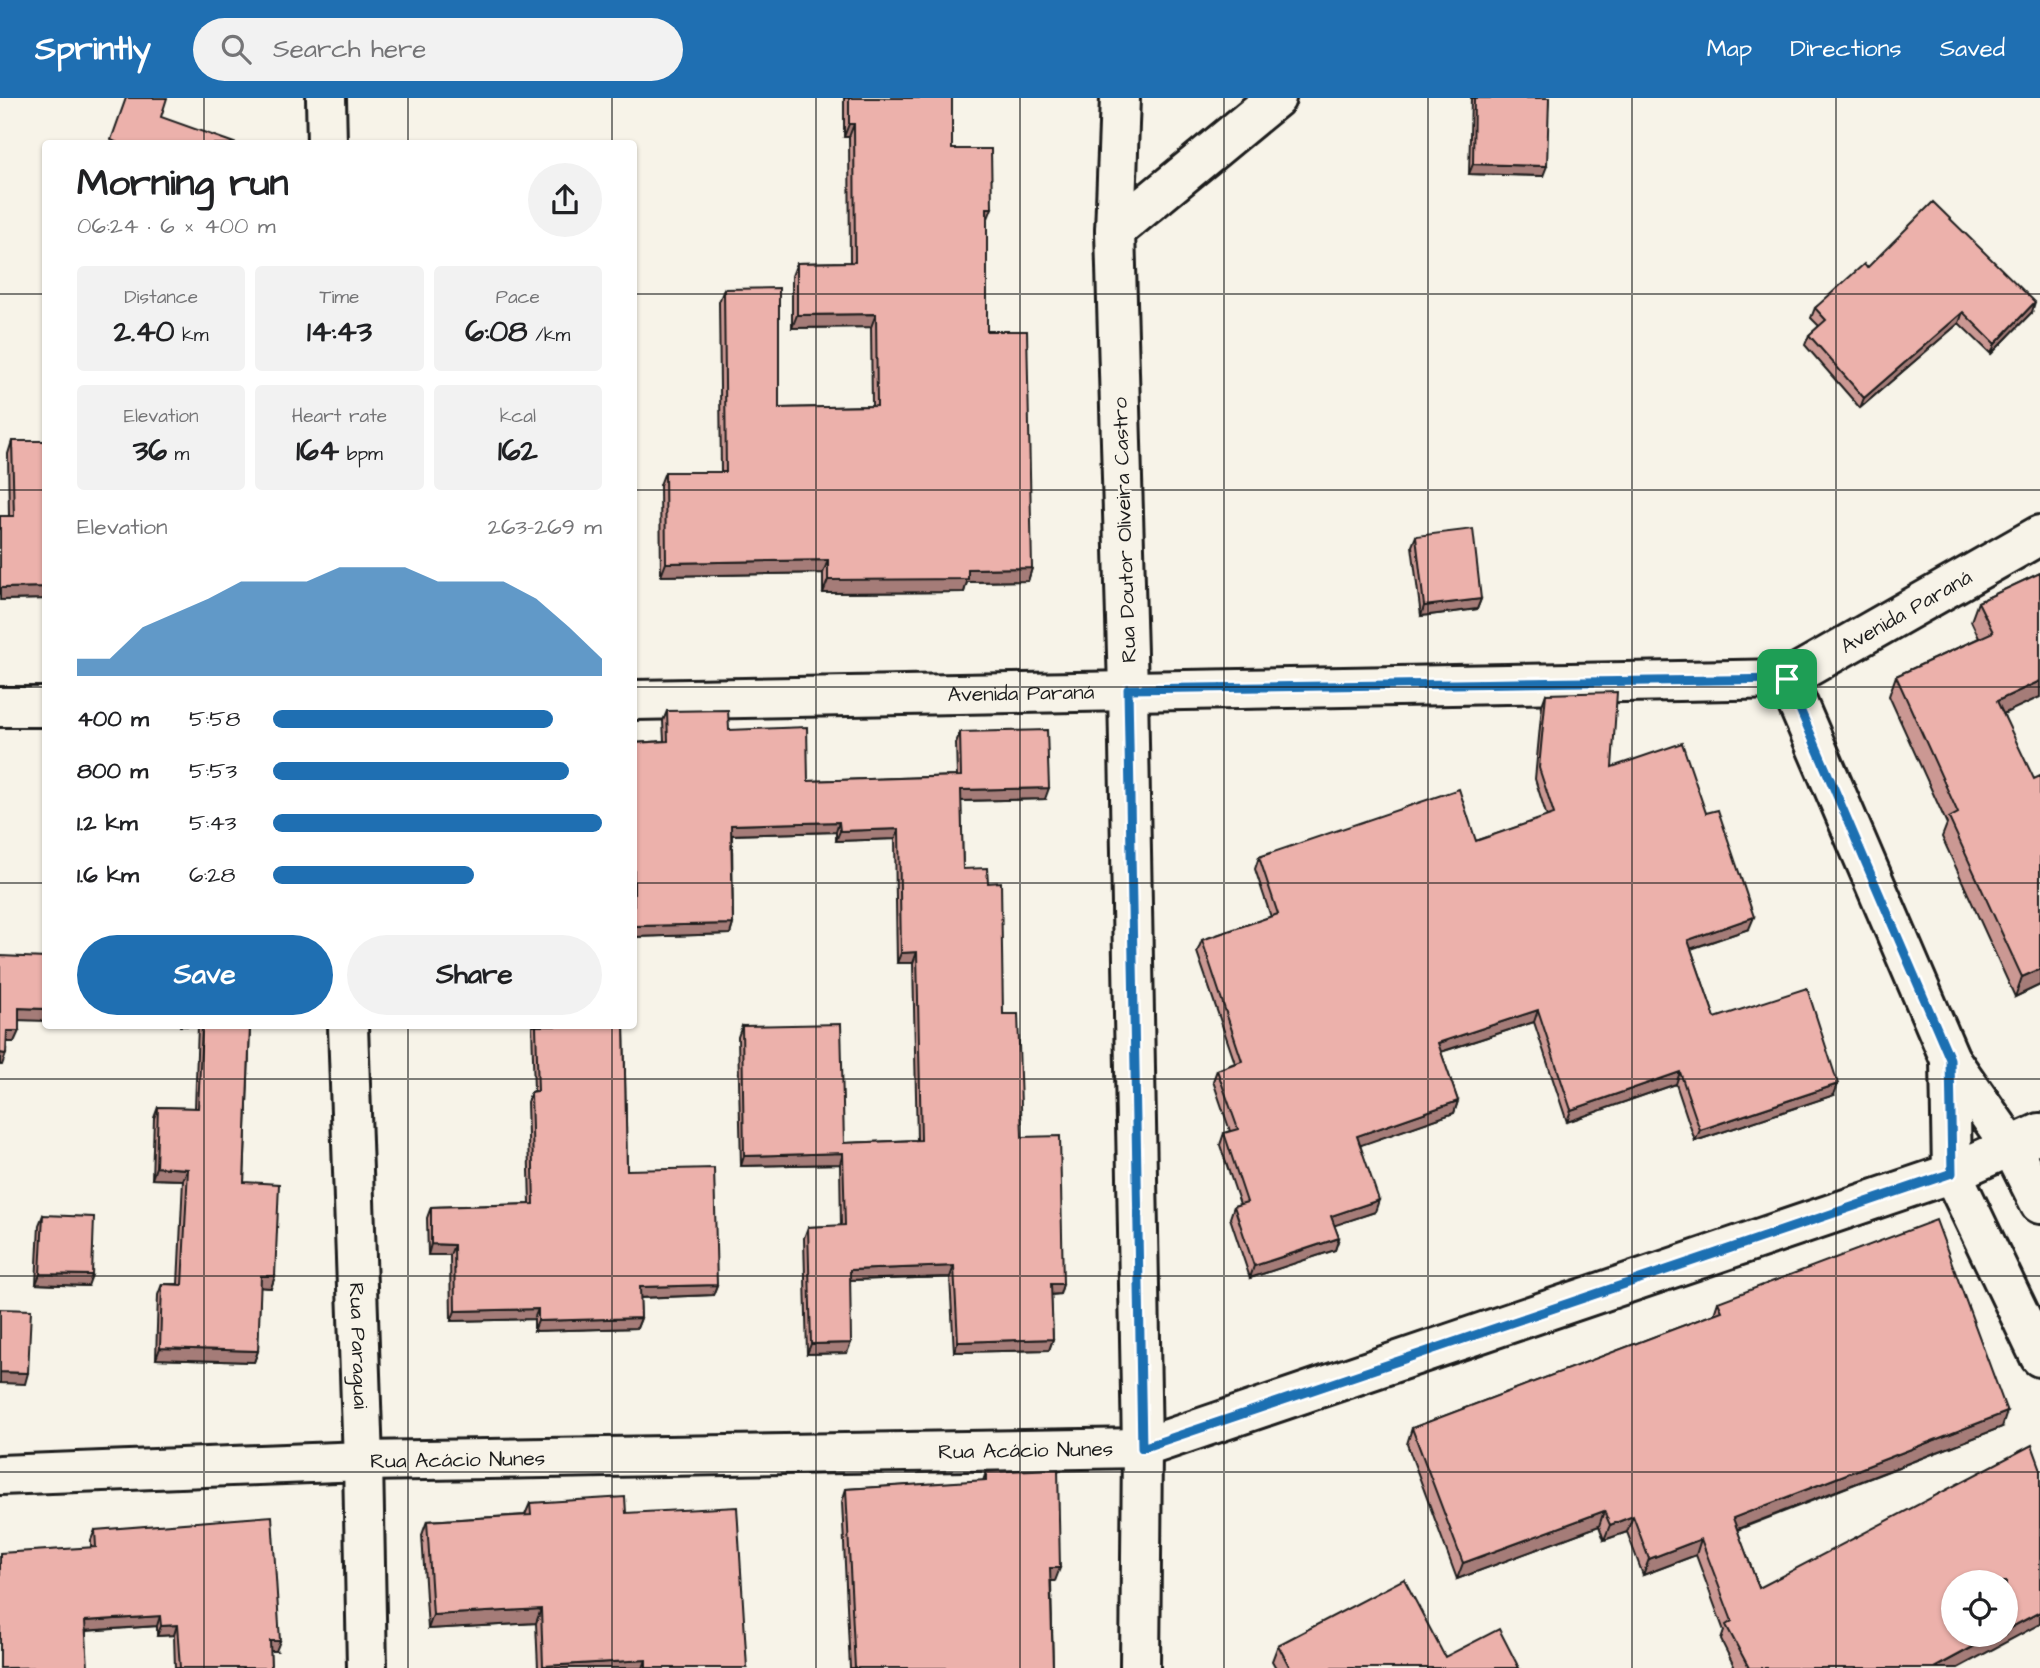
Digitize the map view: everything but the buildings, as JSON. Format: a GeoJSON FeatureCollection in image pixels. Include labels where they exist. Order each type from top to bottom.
{"type":"FeatureCollection","features":[{"type":"Feature","properties":{"kind":"street"},"geometry":{"type":"LineString","coordinates":[[326,98],[327,140]]}},
{"type":"Feature","properties":{"kind":"street","name":"Rua Doutor Oliveira Castro"},"geometry":{"type":"LineString","coordinates":[[1120,98],[1115,231],[1128,689],[1142,1448],[1140,1668]]}},
{"type":"Feature","properties":{"kind":"street"},"geometry":{"type":"LineString","coordinates":[[1115,231],[1276,98]]}},
{"type":"Feature","properties":{"kind":"street","name":"Avenida Paraná"},"geometry":{"type":"LineString","coordinates":[[637,700],[1787,679],[2040,535]]}},
{"type":"Feature","properties":{"kind":"street"},"geometry":{"type":"LineString","coordinates":[[1787,679],[1950,1059],[2026,1140],[2040,1204]]}},
{"type":"Feature","properties":{"kind":"street"},"geometry":{"type":"LineString","coordinates":[[0,707],[42,706]]}},
{"type":"Feature","properties":{"kind":"street","name":"Rua Paraguai"},"geometry":{"type":"LineString","coordinates":[[348,1029],[363,1461],[367,1668]]}},
{"type":"Feature","properties":{"kind":"street"},"geometry":{"type":"LineString","coordinates":[[1950,1059],[1952,1173],[2040,1357]]}},
{"type":"Feature","properties":{"kind":"street","name":"Rua Acácio Nunes"},"geometry":{"type":"LineString","coordinates":[[0,1475],[363,1461],[1142,1448],[1952,1173],[2026,1140]]}},
{"type":"Feature","properties":{"kind":"route"},"geometry":{"type":"LineString","coordinates":[[1787,679],[1950,1059],[1952,1173],[1142,1448],[1128,689],[1787,679]]}}]}
